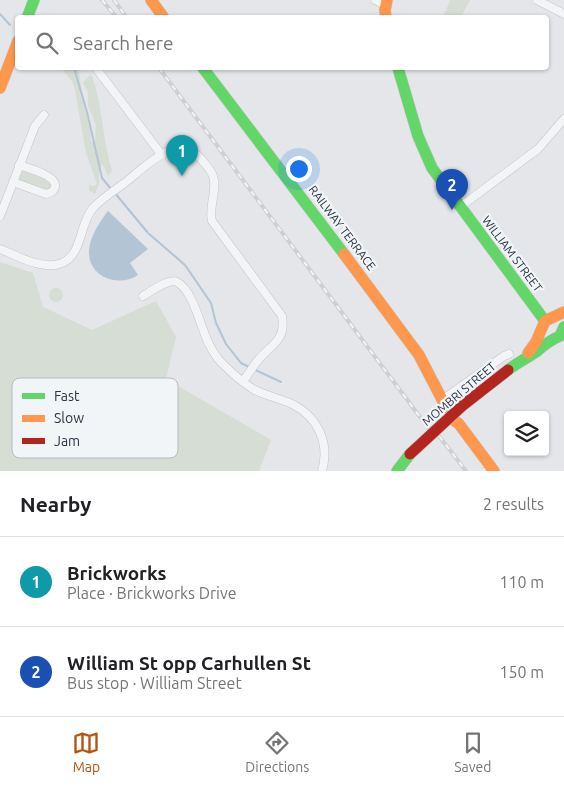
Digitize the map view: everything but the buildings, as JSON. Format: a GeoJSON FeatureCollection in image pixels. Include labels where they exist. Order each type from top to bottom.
{"type":"FeatureCollection","features":[{"type":"Feature","properties":{"kind":"main road"},"geometry":{"type":"LineString","coordinates":[[28,15],[34,0]]}},
{"type":"Feature","properties":{"kind":"main road"},"geometry":{"type":"LineString","coordinates":[[151,0],[162,15]]}},
{"type":"Feature","properties":{"kind":"main road"},"geometry":{"type":"LineString","coordinates":[[0,88],[15,49]]}},
{"type":"Feature","properties":{"kind":"main road","name":"RAILWAY TERRACE"},"geometry":{"type":"LineString","coordinates":[[205,70],[419,355],[448,411]]}},
{"type":"Feature","properties":{"kind":"main road","name":"WILLIAM STREET"},"geometry":{"type":"LineString","coordinates":[[399,70],[421,147],[438,178],[551,320]]}},
{"type":"Feature","properties":{"kind":"main road"},"geometry":{"type":"LineString","coordinates":[[553,339],[547,337],[551,320],[562,321],[564,327]]}},
{"type":"Feature","properties":{"kind":"main road","name":"MOMBRI STREET"},"geometry":{"type":"LineString","coordinates":[[527,356],[551,320]]}},
{"type":"Feature","properties":{"kind":"main road","name":"MOMBRI STREET"},"geometry":{"type":"LineString","coordinates":[[397,471],[410,454],[462,406],[527,356],[562,334],[564,327]]}},
{"type":"Feature","properties":{"kind":"main road"},"geometry":{"type":"LineString","coordinates":[[455,421],[494,471]]}},
{"type":"Feature","properties":{"kind":"street"},"geometry":{"type":"LineString","coordinates":[[375,0],[386,3]]}},
{"type":"Feature","properties":{"kind":"street"},"geometry":{"type":"LineString","coordinates":[[537,0],[564,14]]}},
{"type":"Feature","properties":{"kind":"street"},"geometry":{"type":"LineString","coordinates":[[98,70],[161,154]]}},
{"type":"Feature","properties":{"kind":"street"},"geometry":{"type":"LineString","coordinates":[[0,216],[35,126],[44,115]]}},
{"type":"Feature","properties":{"kind":"street"},"geometry":{"type":"LineString","coordinates":[[460,208],[538,149],[564,119]]}},
{"type":"Feature","properties":{"kind":"street"},"geometry":{"type":"LineString","coordinates":[[0,250],[43,264],[52,265],[64,262],[73,254],[89,214],[103,199],[161,154],[172,149],[183,149],[192,152],[201,159],[214,179],[212,221],[282,316],[283,332],[278,341],[259,359],[243,381]]}},
{"type":"Feature","properties":{"kind":"street"},"geometry":{"type":"LineString","coordinates":[[13,182],[46,194],[54,189],[55,184],[52,178],[20,165]]}},
{"type":"Feature","properties":{"kind":"street"},"geometry":{"type":"LineString","coordinates":[[143,296],[169,282],[177,282],[189,296],[214,353],[226,367],[263,394],[291,403],[306,413],[312,420],[322,434],[324,443],[325,454],[322,471]]}},
{"type":"Feature","properties":{"kind":"street","name":"MOMBRI STREET"},"geometry":{"type":"LineString","coordinates":[[442,400],[509,354]]}},
{"type":"Feature","properties":{"kind":"shaded area"},"geometry":{"type":"Polygon","coordinates":[[[470,0],[462,15],[444,15],[450,1],[470,0]]]}},
{"type":"Feature","properties":{"kind":"shaded area"},"geometry":{"type":"Polygon","coordinates":[[[63,70],[79,70],[91,142],[95,141],[96,125],[88,106],[88,93],[83,83],[91,74],[100,109],[112,170],[108,176],[103,165],[101,166],[99,184],[95,194],[89,190],[89,185],[94,186],[97,184],[86,153],[72,81],[63,70]]]}},
{"type":"Feature","properties":{"kind":"shaded area"},"geometry":{"type":"Polygon","coordinates":[[[23,171],[50,181],[52,187],[47,191],[20,181],[18,178],[23,171]]]}},
{"type":"Feature","properties":{"kind":"shaded area"},"geometry":{"type":"Polygon","coordinates":[[[0,262],[33,273],[43,307],[92,330],[156,301],[176,337],[166,378],[12,378],[12,458],[178,458],[178,386],[271,440],[259,471],[0,471],[0,262]]]}},
{"type":"Feature","properties":{"kind":"shaded area"},"geometry":{"type":"Polygon","coordinates":[[[53,288],[59,288],[63,295],[59,302],[53,302],[49,298],[49,292],[53,288]]]}},
{"type":"Feature","properties":{"kind":"water"},"geometry":{"type":"Polygon","coordinates":[[[108,211],[148,249],[130,263],[138,275],[130,279],[113,280],[106,278],[93,268],[90,260],[91,240],[98,225],[108,211]]]}},
{"type":"Feature","properties":{"kind":"waterway"},"geometry":{"type":"LineString","coordinates":[[0,14],[10,25]]}},
{"type":"Feature","properties":{"kind":"waterway"},"geometry":{"type":"LineString","coordinates":[[75,70],[87,112],[102,178],[111,189]]}},
{"type":"Feature","properties":{"kind":"waterway"},"geometry":{"type":"LineString","coordinates":[[114,192],[148,233],[185,265],[211,303],[216,323],[226,344],[241,363],[249,367]]}},
{"type":"Feature","properties":{"kind":"waterway"},"geometry":{"type":"LineString","coordinates":[[253,369],[281,382]]}},
{"type":"Feature","properties":{"kind":"railway"},"geometry":{"type":"LineString","coordinates":[[102,0],[114,15]]}},
{"type":"Feature","properties":{"kind":"railway"},"geometry":{"type":"LineString","coordinates":[[114,0],[125,15]]}},
{"type":"Feature","properties":{"kind":"railway"},"geometry":{"type":"LineString","coordinates":[[160,70],[429,429]]}},
{"type":"Feature","properties":{"kind":"railway"},"geometry":{"type":"LineString","coordinates":[[439,436],[466,471]]}},
{"type":"Feature","properties":{"kind":"traffic: fast"},"geometry":{"type":"LineString","coordinates":[[28,15],[34,0]]}},
{"type":"Feature","properties":{"kind":"traffic: fast"},"geometry":{"type":"LineString","coordinates":[[205,70],[344,254]]}},
{"type":"Feature","properties":{"kind":"traffic: fast"},"geometry":{"type":"LineString","coordinates":[[399,70],[418,136],[432,168],[545,321]]}},
{"type":"Feature","properties":{"kind":"traffic: fast"},"geometry":{"type":"LineString","coordinates":[[508,370],[560,336],[564,327]]}},
{"type":"Feature","properties":{"kind":"traffic: fast"},"geometry":{"type":"LineString","coordinates":[[397,471],[410,454]]}},
{"type":"Feature","properties":{"kind":"traffic: slow"},"geometry":{"type":"LineString","coordinates":[[151,0],[162,15]]}},
{"type":"Feature","properties":{"kind":"traffic: slow"},"geometry":{"type":"LineString","coordinates":[[386,15],[387,0]]}},
{"type":"Feature","properties":{"kind":"traffic: slow"},"geometry":{"type":"LineString","coordinates":[[0,88],[15,49]]}},
{"type":"Feature","properties":{"kind":"traffic: slow"},"geometry":{"type":"LineString","coordinates":[[344,254],[419,355],[448,411]]}},
{"type":"Feature","properties":{"kind":"traffic: slow"},"geometry":{"type":"LineString","coordinates":[[528,353],[536,342],[545,321],[564,312]]}},
{"type":"Feature","properties":{"kind":"traffic: slow"},"geometry":{"type":"LineString","coordinates":[[455,421],[494,471]]}},
{"type":"Feature","properties":{"kind":"traffic: jam"},"geometry":{"type":"LineString","coordinates":[[410,454],[462,406],[508,370]]}},
{"type":"Feature","properties":{"kind":"place","name":"Brickworks"},"geometry":{"type":"Point","coordinates":[182,176]}},
{"type":"Feature","properties":{"kind":"place","name":"William St opp Carhullen St"},"geometry":{"type":"Point","coordinates":[452,210]}}]}
